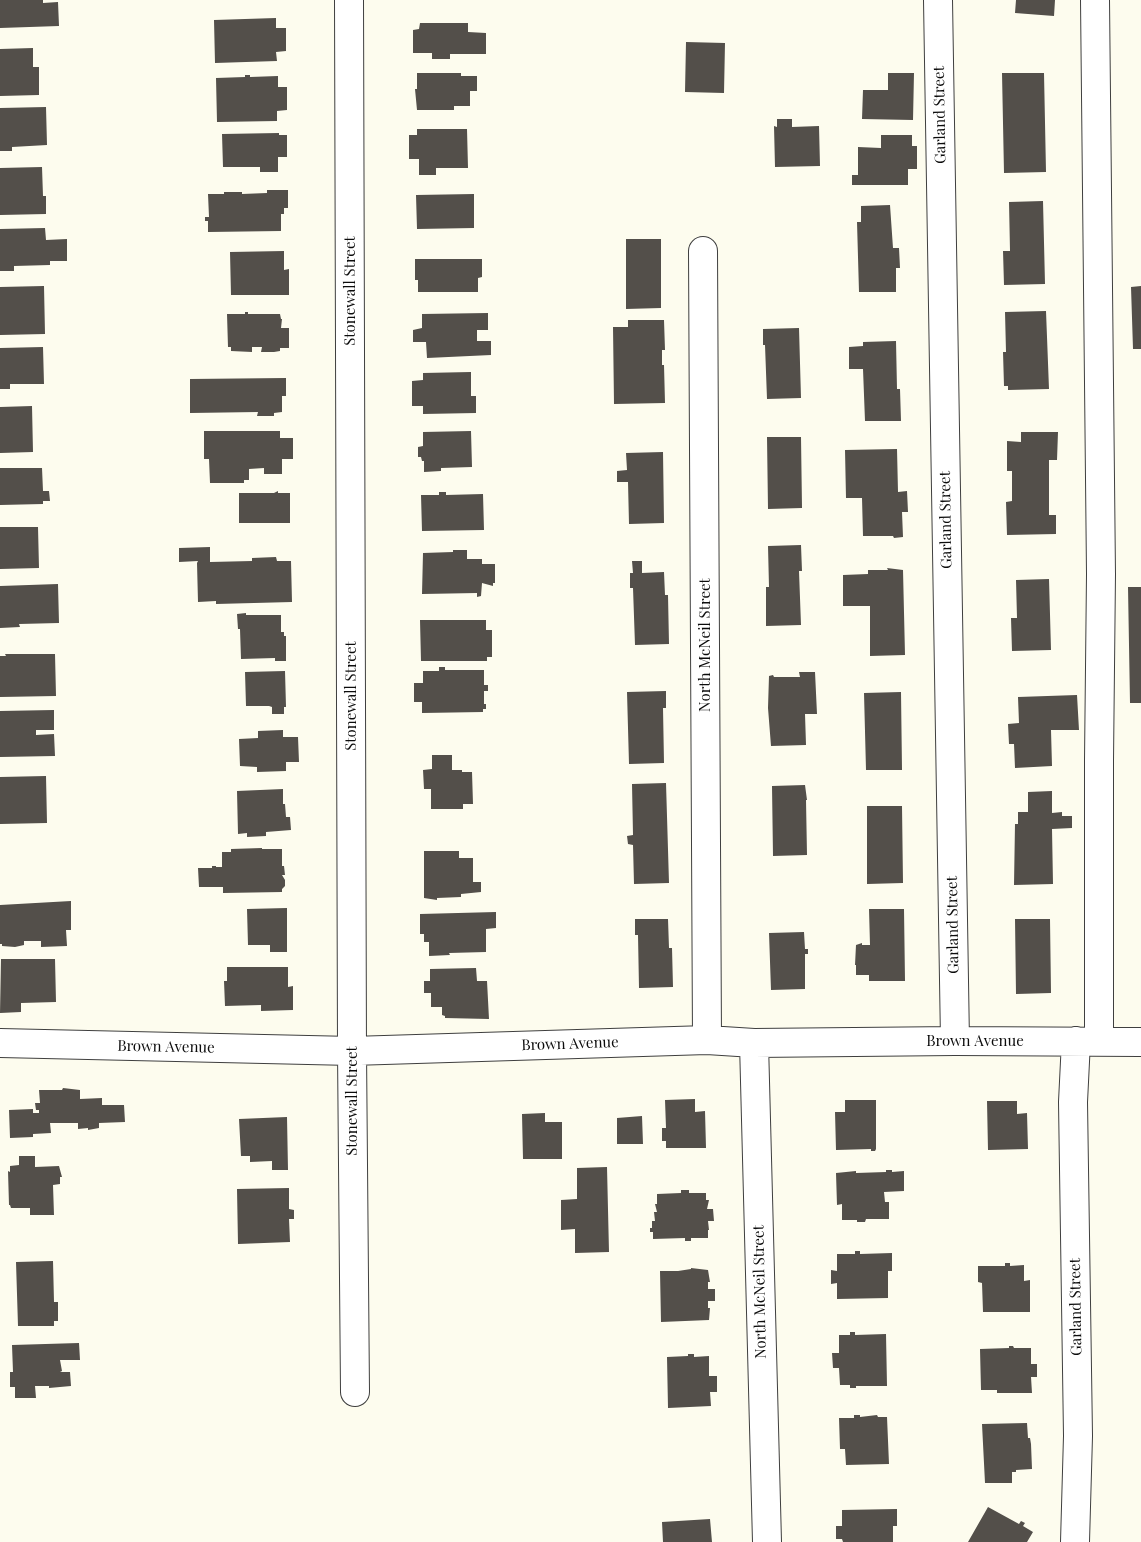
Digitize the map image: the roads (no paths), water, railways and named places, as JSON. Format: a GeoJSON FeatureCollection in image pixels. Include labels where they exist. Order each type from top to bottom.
{"type":"FeatureCollection","features":[{"type":"Feature","properties":{"kind":"street","name":"Stonewall Street"},"geometry":{"type":"LineString","coordinates":[[349,0],[352,1051],[355,1392]]}},
{"type":"Feature","properties":{"kind":"street","name":"Garland Street"},"geometry":{"type":"LineString","coordinates":[[938,0],[955,1041]]}},
{"type":"Feature","properties":{"kind":"street","name":"Garland Street"},"geometry":{"type":"LineString","coordinates":[[1075,1542],[1078,1436],[1073,1102],[1088,1041],[1099,760],[1101,574],[1095,0]]}},
{"type":"Feature","properties":{"kind":"street","name":"North McNeil Street"},"geometry":{"type":"LineString","coordinates":[[703,251],[707,1040]]}},
{"type":"Feature","properties":{"kind":"street","name":"Brown Avenue"},"geometry":{"type":"LineString","coordinates":[[0,1043],[352,1051],[707,1040],[754,1043],[1141,1042]]}},
{"type":"Feature","properties":{"kind":"street","name":"North McNeil Street"},"geometry":{"type":"LineString","coordinates":[[754,1043],[767,1542]]}}]}
